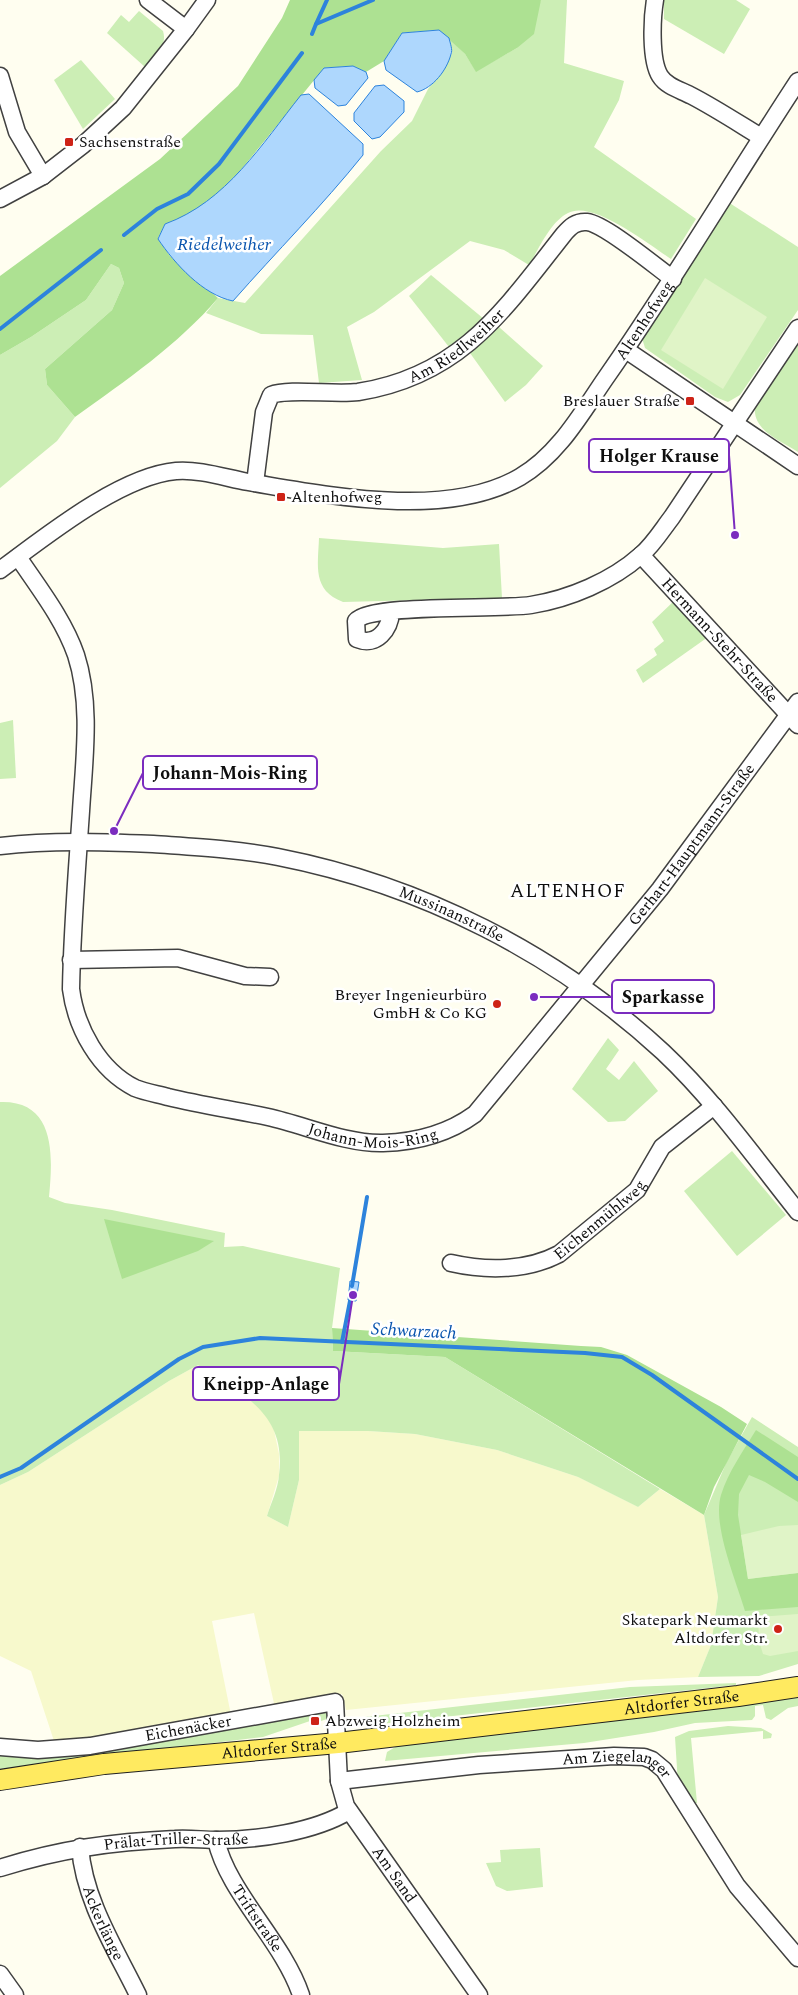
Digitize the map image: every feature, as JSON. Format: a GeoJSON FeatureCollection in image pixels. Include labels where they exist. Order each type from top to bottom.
{"type":"FeatureCollection","features":[{"type":"Feature","properties":{"kind":"main road","name":"Altdorfer Straße"},"geometry":{"type":"LineString","coordinates":[[0,1780],[104,1764],[338,1743],[738,1696],[798,1687]]}},
{"type":"Feature","properties":{"kind":"street"},"geometry":{"type":"LineString","coordinates":[[148,0],[186,29]]}},
{"type":"Feature","properties":{"kind":"street"},"geometry":{"type":"LineString","coordinates":[[0,199],[43,176],[83,145],[123,108],[207,0]]}},
{"type":"Feature","properties":{"kind":"street"},"geometry":{"type":"LineString","coordinates":[[655,0],[653,37],[655,60],[659,75],[670,86],[692,96],[761,137]]}},
{"type":"Feature","properties":{"kind":"street"},"geometry":{"type":"LineString","coordinates":[[0,76],[17,132],[43,176]]}},
{"type":"Feature","properties":{"kind":"street","name":"Altenhofweg"},"geometry":{"type":"LineString","coordinates":[[0,570],[92,506],[144,480],[175,471],[336,497],[389,502],[443,499],[495,488],[520,477],[557,446],[626,350],[798,81]]}},
{"type":"Feature","properties":{"kind":"street","name":"Am Riedlweiher"},"geometry":{"type":"LineString","coordinates":[[255,483],[264,412],[271,395],[282,392],[341,394],[377,388],[415,375],[452,357],[478,337],[498,316],[571,226],[578,222],[594,224],[673,279]]}},
{"type":"Feature","properties":{"kind":"street"},"geometry":{"type":"LineString","coordinates":[[391,612],[531,605],[588,587],[641,556],[672,517],[798,328]]}},
{"type":"Feature","properties":{"kind":"street"},"geometry":{"type":"LineString","coordinates":[[626,350],[798,466]]}},
{"type":"Feature","properties":{"kind":"street","name":"Hermann-Stehr-Straße"},"geometry":{"type":"LineString","coordinates":[[641,556],[795,714]]}},
{"type":"Feature","properties":{"kind":"street","name":"Johann-Mois-Ring"},"geometry":{"type":"LineString","coordinates":[[18,557],[50,604],[71,641],[81,676],[84,730],[72,960],[73,1003],[81,1027],[105,1063],[117,1076],[136,1088],[178,1099],[286,1121],[355,1140],[376,1143],[403,1141],[432,1135],[456,1126],[475,1114],[581,985]]}},
{"type":"Feature","properties":{"kind":"street","name":"Gerhart-Hauptmann-Straße"},"geometry":{"type":"LineString","coordinates":[[581,985],[660,889],[795,714]]}},
{"type":"Feature","properties":{"kind":"street","name":"Mussinanstraße"},"geometry":{"type":"LineString","coordinates":[[0,846],[78,842],[211,848],[276,856],[326,867],[386,886],[448,910],[511,942],[581,985],[663,1052],[714,1106],[798,1212]]}},
{"type":"Feature","properties":{"kind":"street"},"geometry":{"type":"LineString","coordinates":[[72,960],[165,957],[195,962],[245,976],[270,977]]}},
{"type":"Feature","properties":{"kind":"street","name":"Eichenmühlweg"},"geometry":{"type":"LineString","coordinates":[[451,1263],[490,1268],[522,1266],[542,1262],[559,1254],[637,1190],[662,1146],[714,1106]]}},
{"type":"Feature","properties":{"kind":"street","name":"Eichenäcker"},"geometry":{"type":"LineString","coordinates":[[0,1747],[38,1750],[90,1746],[335,1702],[338,1743]]}},
{"type":"Feature","properties":{"kind":"street","name":"Am Sand"},"geometry":{"type":"LineString","coordinates":[[338,1743],[339,1781],[349,1811],[479,1995]]}},
{"type":"Feature","properties":{"kind":"street","name":"Am Ziegelanger"},"geometry":{"type":"LineString","coordinates":[[339,1781],[479,1765],[614,1756],[644,1757],[658,1764],[673,1782],[737,1886],[798,1958]]}},
{"type":"Feature","properties":{"kind":"street","name":"Prälat-Triller-Straße"},"geometry":{"type":"LineString","coordinates":[[0,1868],[37,1856],[80,1847],[174,1839],[216,1840],[273,1834],[330,1822],[349,1811]]}},
{"type":"Feature","properties":{"kind":"street","name":"Triftstraße"},"geometry":{"type":"LineString","coordinates":[[216,1840],[227,1870],[268,1934],[301,1995]]}},
{"type":"Feature","properties":{"kind":"street","name":"Ackerlänge"},"geometry":{"type":"LineString","coordinates":[[80,1847],[82,1867],[89,1893],[138,1995]]}},
{"type":"Feature","properties":{"kind":"street"},"geometry":{"type":"LineString","coordinates":[[0,1974],[15,1995]]}},
{"type":"Feature","properties":{"kind":"green space"},"geometry":{"type":"Polygon","coordinates":[[[290,0],[541,0],[534,34],[517,48],[476,72],[465,54],[439,30],[402,33],[384,61],[366,72],[353,66],[324,68],[240,171],[210,201],[187,216],[165,224],[158,238],[170,256],[218,298],[168,347],[132,376],[75,417],[47,385],[45,369],[112,310],[124,283],[119,268],[111,264],[86,300],[31,337],[0,355],[0,276],[160,159],[238,86],[282,18],[290,0]]]}},
{"type":"Feature","properties":{"kind":"green space"},"geometry":{"type":"Polygon","coordinates":[[[541,0],[567,0],[564,63],[624,81],[619,100],[594,147],[696,219],[671,259],[636,235],[606,218],[591,212],[578,210],[562,217],[550,229],[529,265],[504,250],[470,241],[374,312],[347,327],[362,380],[319,383],[313,335],[261,334],[206,313],[218,298],[245,303],[381,151],[412,121],[428,89],[443,71],[452,53],[449,38],[465,54],[476,71],[517,48],[541,0]]]}},
{"type":"Feature","properties":{"kind":"green space"},"geometry":{"type":"Polygon","coordinates":[[[664,0],[736,0],[750,9],[724,54],[664,19],[664,0]]]}},
{"type":"Feature","properties":{"kind":"green space"},"geometry":{"type":"Polygon","coordinates":[[[139,11],[163,31],[164,37],[162,47],[145,67],[107,33],[121,15],[129,22],[139,11]]]}},
{"type":"Feature","properties":{"kind":"green space"},"geometry":{"type":"Polygon","coordinates":[[[81,60],[115,99],[83,129],[54,80],[81,60]]]}},
{"type":"Feature","properties":{"kind":"green space"},"geometry":{"type":"Polygon","coordinates":[[[728,202],[798,247],[798,310],[740,395],[728,402],[715,397],[645,348],[642,338],[728,202]]]}},
{"type":"Feature","properties":{"kind":"green space"},"geometry":{"type":"Polygon","coordinates":[[[111,264],[119,268],[124,283],[112,310],[45,369],[47,385],[75,417],[57,441],[0,488],[0,355],[31,337],[86,300],[111,264]]]}},
{"type":"Feature","properties":{"kind":"green space"},"geometry":{"type":"Polygon","coordinates":[[[431,275],[484,319],[449,347],[409,296],[431,275]]]}},
{"type":"Feature","properties":{"kind":"green space"},"geometry":{"type":"Polygon","coordinates":[[[705,278],[767,317],[723,389],[661,350],[705,278]]]}},
{"type":"Feature","properties":{"kind":"green space"},"geometry":{"type":"Polygon","coordinates":[[[499,327],[543,366],[526,385],[505,402],[470,353],[499,327]]]}},
{"type":"Feature","properties":{"kind":"green space"},"geometry":{"type":"Polygon","coordinates":[[[798,344],[798,452],[763,429],[758,423],[755,408],[798,344]]]}},
{"type":"Feature","properties":{"kind":"green space"},"geometry":{"type":"Polygon","coordinates":[[[319,538],[443,548],[499,544],[502,598],[343,602],[326,591],[319,576],[319,538]]]}},
{"type":"Feature","properties":{"kind":"green space"},"geometry":{"type":"Polygon","coordinates":[[[674,601],[708,637],[643,683],[636,670],[657,655],[654,649],[664,641],[652,622],[674,601]]]}},
{"type":"Feature","properties":{"kind":"green space"},"geometry":{"type":"Polygon","coordinates":[[[13,720],[16,778],[0,779],[0,723],[13,720]]]}},
{"type":"Feature","properties":{"kind":"green space"},"geometry":{"type":"Polygon","coordinates":[[[608,1038],[619,1050],[606,1069],[619,1080],[634,1061],[658,1091],[625,1121],[608,1122],[572,1089],[608,1038]]]}},
{"type":"Feature","properties":{"kind":"green space"},"geometry":{"type":"Polygon","coordinates":[[[0,1102],[18,1104],[32,1110],[41,1120],[47,1133],[50,1148],[49,1197],[65,1203],[112,1210],[225,1233],[224,1247],[243,1246],[340,1268],[332,1328],[333,1351],[445,1357],[660,1489],[638,1507],[578,1477],[497,1450],[415,1434],[368,1431],[299,1431],[299,1480],[288,1527],[267,1516],[276,1491],[280,1454],[276,1436],[268,1421],[245,1396],[198,1365],[169,1381],[28,1472],[0,1485],[0,1102]]]}},
{"type":"Feature","properties":{"kind":"green space"},"geometry":{"type":"Polygon","coordinates":[[[732,1151],[786,1215],[737,1256],[684,1191],[732,1151]]]}},
{"type":"Feature","properties":{"kind":"green space"},"geometry":{"type":"Polygon","coordinates":[[[104,1219],[214,1241],[198,1251],[122,1279],[104,1219]]]}},
{"type":"Feature","properties":{"kind":"green space"},"geometry":{"type":"Polygon","coordinates":[[[332,1328],[601,1347],[627,1355],[721,1407],[747,1424],[714,1487],[704,1515],[445,1357],[333,1351],[332,1328]]]}},
{"type":"Feature","properties":{"kind":"green space"},"geometry":{"type":"Polygon","coordinates":[[[198,1365],[251,1400],[265,1412],[274,1430],[279,1454],[279,1476],[267,1516],[288,1527],[299,1480],[299,1431],[368,1431],[415,1434],[497,1450],[578,1477],[638,1507],[660,1489],[704,1515],[718,1597],[711,1645],[698,1677],[638,1680],[346,1710],[342,1694],[275,1708],[254,1613],[212,1621],[231,1715],[55,1744],[31,1671],[0,1656],[0,1485],[28,1472],[169,1381],[198,1365]]]}},
{"type":"Feature","properties":{"kind":"green space"},"geometry":{"type":"Polygon","coordinates":[[[752,1417],[798,1447],[798,1664],[759,1676],[698,1677],[711,1645],[718,1597],[704,1515],[727,1461],[752,1417]]]}},
{"type":"Feature","properties":{"kind":"green space"},"geometry":{"type":"Polygon","coordinates":[[[756,1430],[798,1457],[798,1502],[765,1482],[749,1475],[739,1494],[738,1515],[748,1579],[798,1573],[798,1607],[745,1611],[722,1537],[719,1507],[721,1495],[732,1470],[756,1430]]]}},
{"type":"Feature","properties":{"kind":"green space"},"geometry":{"type":"Polygon","coordinates":[[[798,1525],[798,1573],[748,1579],[741,1535],[779,1526],[798,1525]]]}},
{"type":"Feature","properties":{"kind":"green space","name":"Skatepark Neumarkt Altdorfer Str."},"geometry":{"type":"Polygon","coordinates":[[[798,1614],[798,1651],[770,1656],[763,1654],[759,1641],[758,1617],[798,1614]]]}},
{"type":"Feature","properties":{"kind":"green space"},"geometry":{"type":"Polygon","coordinates":[[[736,1683],[736,1685],[380,1724],[352,1725],[347,1719],[630,1687],[736,1683]]]}},
{"type":"Feature","properties":{"kind":"green space"},"geometry":{"type":"Polygon","coordinates":[[[798,1697],[798,1706],[788,1708],[771,1720],[766,1718],[763,1705],[755,1706],[755,1716],[752,1720],[695,1723],[654,1732],[584,1743],[385,1761],[387,1752],[397,1746],[798,1697]]]}},
{"type":"Feature","properties":{"kind":"green space"},"geometry":{"type":"Polygon","coordinates":[[[327,1713],[327,1719],[321,1721],[320,1717],[310,1718],[310,1721],[263,1737],[0,1769],[0,1754],[327,1713]]]}},
{"type":"Feature","properties":{"kind":"green space"},"geometry":{"type":"Polygon","coordinates":[[[728,1726],[761,1728],[772,1734],[771,1738],[763,1739],[763,1731],[691,1738],[697,1803],[690,1803],[678,1784],[675,1737],[689,1731],[728,1726]]]}},
{"type":"Feature","properties":{"kind":"green space"},"geometry":{"type":"Polygon","coordinates":[[[540,1848],[543,1887],[507,1891],[496,1886],[486,1863],[501,1862],[500,1850],[540,1848]]]}},
{"type":"Feature","properties":{"kind":"water"},"geometry":{"type":"Polygon","coordinates":[[[439,30],[449,38],[452,52],[443,72],[428,87],[417,92],[386,70],[384,61],[402,33],[439,30]]]}},
{"type":"Feature","properties":{"kind":"water"},"geometry":{"type":"Polygon","coordinates":[[[353,66],[366,72],[368,78],[346,105],[338,106],[315,88],[314,80],[324,68],[353,66]]]}},
{"type":"Feature","properties":{"kind":"water"},"geometry":{"type":"Polygon","coordinates":[[[384,85],[404,101],[404,112],[380,137],[372,139],[354,121],[354,113],[375,86],[384,85]]]}},
{"type":"Feature","properties":{"kind":"water","name":"Riedelweiher"},"geometry":{"type":"Polygon","coordinates":[[[309,94],[363,144],[363,155],[233,301],[222,298],[201,285],[181,268],[158,239],[165,224],[187,214],[225,186],[257,152],[301,95],[309,94]]]}},
{"type":"Feature","properties":{"kind":"water"},"geometry":{"type":"Polygon","coordinates":[[[350,1281],[359,1282],[356,1301],[348,1300],[350,1281]]]}},
{"type":"Feature","properties":{"kind":"waterway"},"geometry":{"type":"LineString","coordinates":[[316,24],[327,0]]}},
{"type":"Feature","properties":{"kind":"waterway"},"geometry":{"type":"LineString","coordinates":[[312,34],[316,24],[373,0]]}},
{"type":"Feature","properties":{"kind":"waterway"},"geometry":{"type":"LineString","coordinates":[[124,235],[157,209],[188,194],[219,164],[302,53]]}},
{"type":"Feature","properties":{"kind":"waterway"},"geometry":{"type":"LineString","coordinates":[[0,329],[101,250]]}},
{"type":"Feature","properties":{"kind":"waterway"},"geometry":{"type":"LineString","coordinates":[[352,1286],[367,1197]]}},
{"type":"Feature","properties":{"kind":"waterway"},"geometry":{"type":"LineString","coordinates":[[342,1342],[351,1296]]}},
{"type":"Feature","properties":{"kind":"waterway","name":"Schwarzach"},"geometry":{"type":"LineString","coordinates":[[0,1477],[21,1468],[179,1359],[203,1347],[260,1338],[585,1353],[622,1357],[652,1375],[798,1479]]}},
{"type":"Feature","properties":{"kind":"place","name":"Sachsenstraße"},"geometry":{"type":"Point","coordinates":[69,142]}},
{"type":"Feature","properties":{"kind":"place","name":"Breslauer Straße"},"geometry":{"type":"Point","coordinates":[690,401]}},
{"type":"Feature","properties":{"kind":"place","name":"Altenhofweg"},"geometry":{"type":"Point","coordinates":[281,497]}},
{"type":"Feature","properties":{"kind":"place","name":"Holger Krause"},"geometry":{"type":"Point","coordinates":[735,535]}},
{"type":"Feature","properties":{"kind":"place","name":"Johann-Mois-Ring"},"geometry":{"type":"Point","coordinates":[114,831]}},
{"type":"Feature","properties":{"kind":"place","name":"Sparkasse"},"geometry":{"type":"Point","coordinates":[534,997]}},
{"type":"Feature","properties":{"kind":"place","name":"Breyer Ingenieurbüro GmbH & Co KG"},"geometry":{"type":"Point","coordinates":[497,1004]}},
{"type":"Feature","properties":{"kind":"place","name":"Kneipp-Anlage"},"geometry":{"type":"Point","coordinates":[353,1295]}},
{"type":"Feature","properties":{"kind":"place","name":"Skatepark Neumarkt Altdorfer Str."},"geometry":{"type":"Point","coordinates":[778,1629]}},
{"type":"Feature","properties":{"kind":"place","name":"Abzweig Holzheim"},"geometry":{"type":"Point","coordinates":[315,1721]}},
{"type":"Feature","properties":{"kind":"district","name":"ALTENHOF"},"geometry":{"type":"Point","coordinates":[568,891]}}]}
